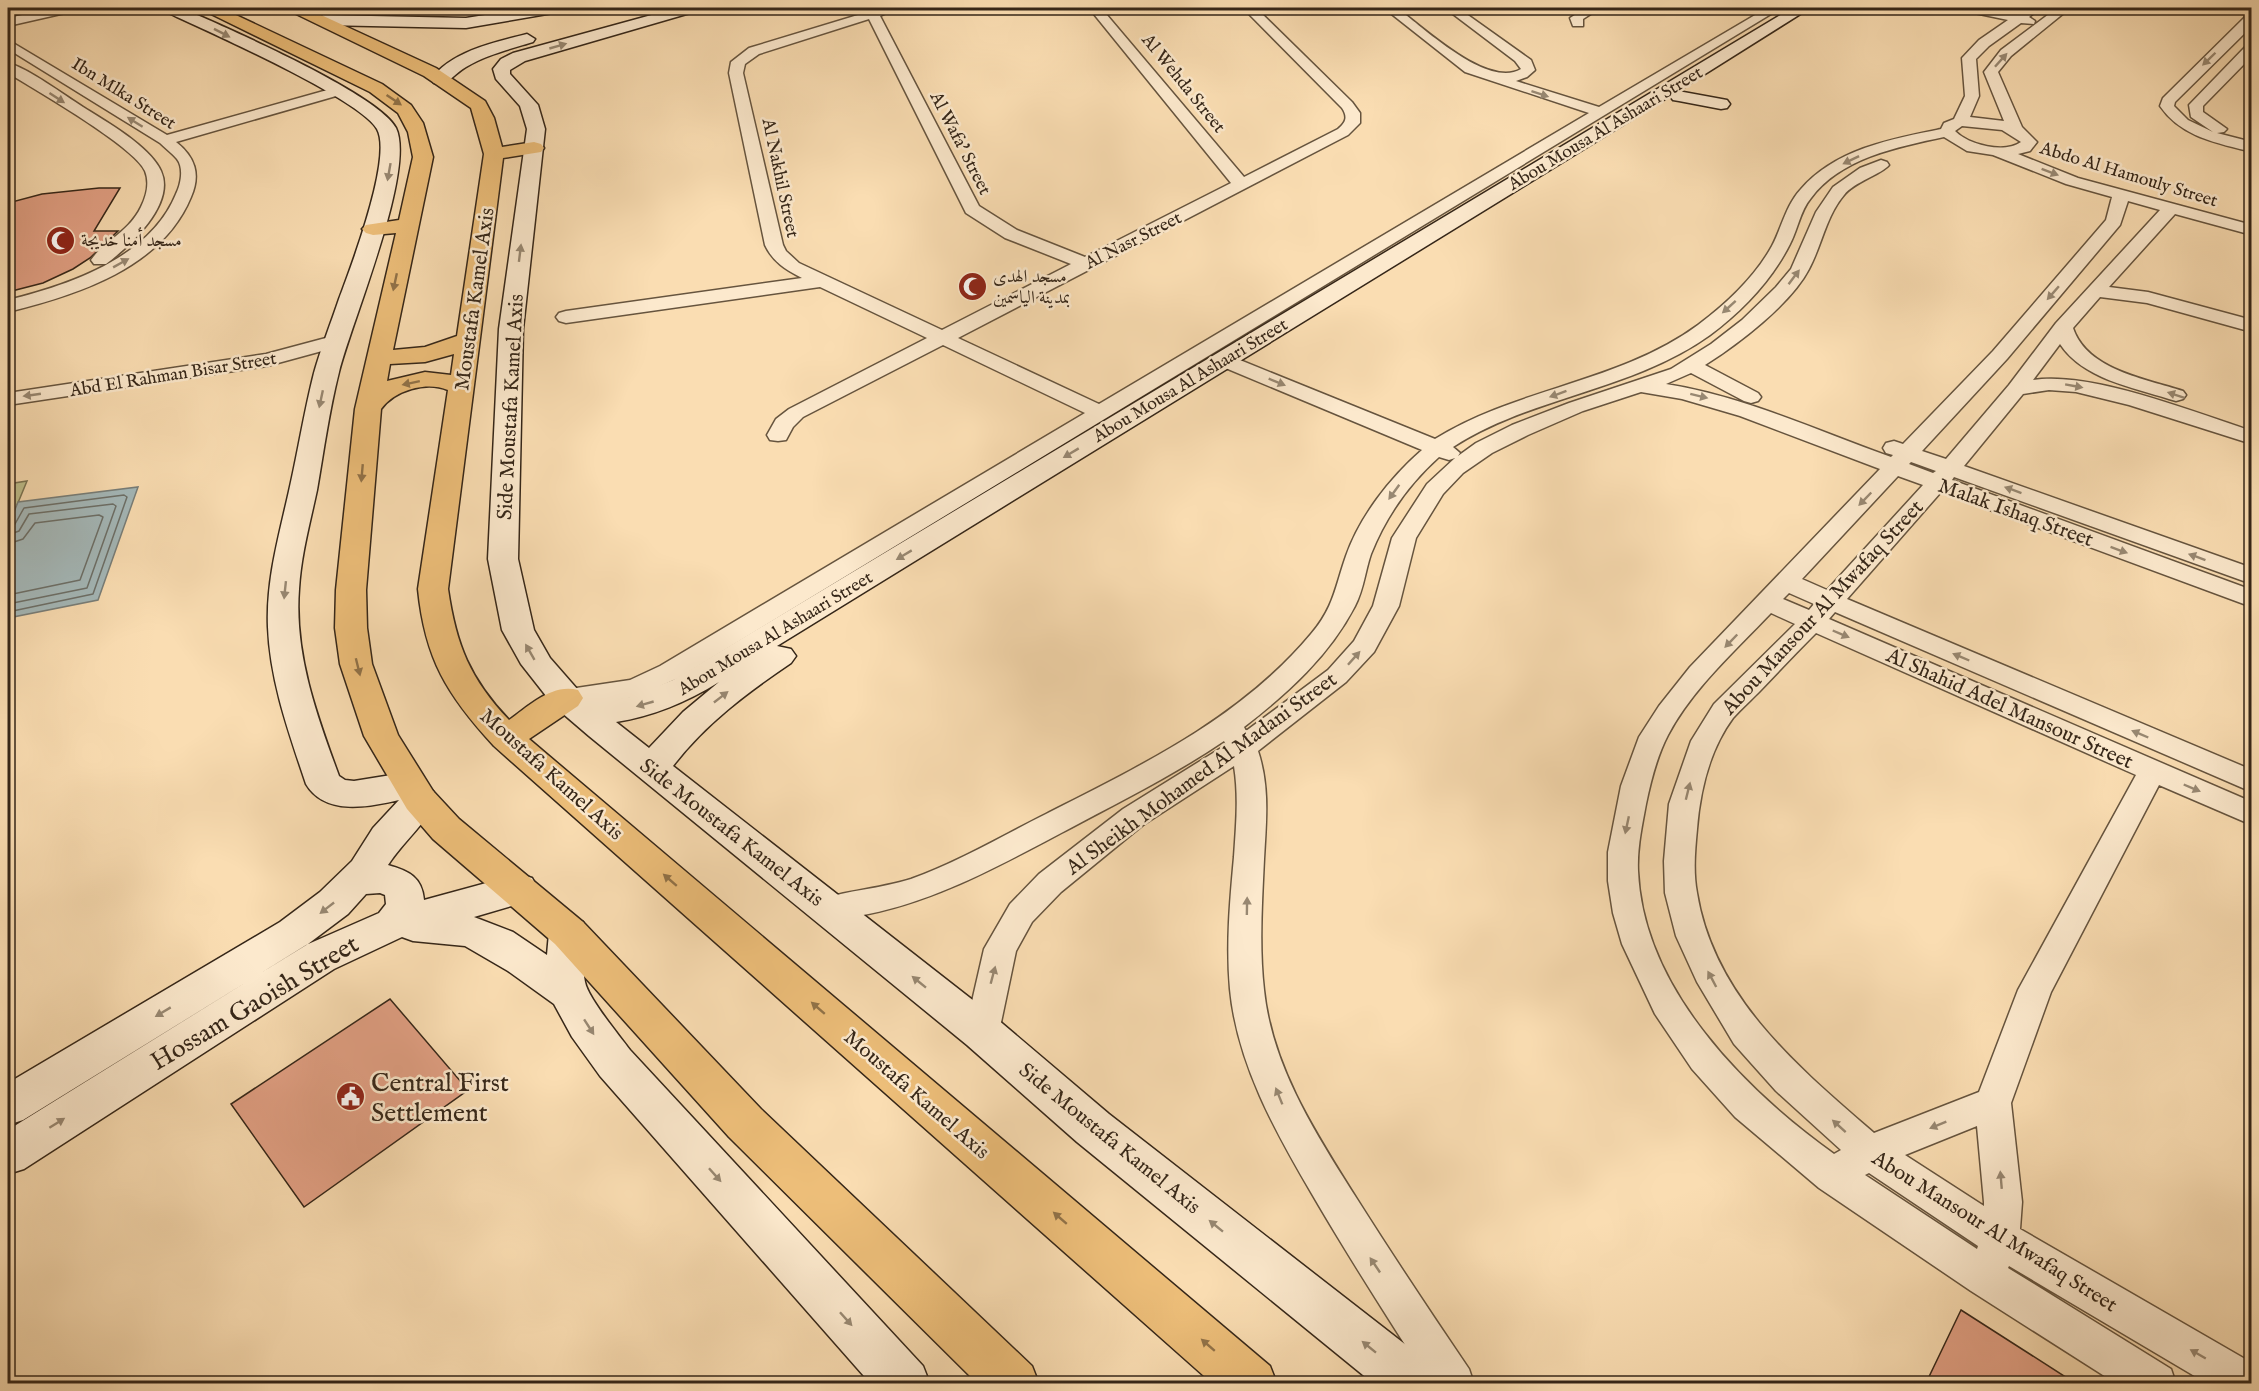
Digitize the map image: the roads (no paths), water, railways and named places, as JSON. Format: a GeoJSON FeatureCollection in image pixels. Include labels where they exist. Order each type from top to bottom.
{"type":"FeatureCollection","features":[{"type":"Feature","properties":{"kind":"main road"},"geometry":{"type":"LineString","coordinates":[[210,8],[376,88],[402,105],[418,127],[423,157],[368,409],[351,590],[351,628],[357,664],[371,713],[381,736],[415,793],[471,851],[569,933],[745,1123],[1014,1383]]}},
{"type":"Feature","properties":{"kind":"main road","name":"Moustafa Kamel Axis"},"geometry":{"type":"LineString","coordinates":[[309,14],[440,79],[479,105],[485,118],[494,154],[433,589],[435,620],[443,650],[458,681],[479,710],[506,738],[1252,1383]]}},
{"type":"Feature","properties":{"kind":"main road"},"geometry":{"type":"LineString","coordinates":[[494,154],[534,148]]}},
{"type":"Feature","properties":{"kind":"main road"},"geometry":{"type":"LineString","coordinates":[[372,228],[408,225]]}},
{"type":"Feature","properties":{"kind":"main road"},"geometry":{"type":"LineString","coordinates":[[379,356],[425,355],[469,339]]}},
{"type":"Feature","properties":{"kind":"main road"},"geometry":{"type":"LineString","coordinates":[[368,409],[371,403],[384,393],[414,382],[448,381],[462,387]]}},
{"type":"Feature","properties":{"kind":"main road"},"geometry":{"type":"LineString","coordinates":[[506,738],[566,699]]}},
{"type":"Feature","properties":{"kind":"street"},"geometry":{"type":"LineString","coordinates":[[8,16],[44,8]]}},
{"type":"Feature","properties":{"kind":"street"},"geometry":{"type":"LineString","coordinates":[[8,22],[70,8]]}},
{"type":"Feature","properties":{"kind":"street"},"geometry":{"type":"LineString","coordinates":[[169,8],[338,91],[379,118],[388,130],[391,161],[387,182],[328,369],[287,564],[283,604],[292,684],[324,784],[332,792],[353,795],[415,793]]}},
{"type":"Feature","properties":{"kind":"street"},"geometry":{"type":"LineString","coordinates":[[378,8],[413,23]]}},
{"type":"Feature","properties":{"kind":"street"},"geometry":{"type":"LineString","coordinates":[[309,14],[413,23],[466,23],[553,8]]}},
{"type":"Feature","properties":{"kind":"street"},"geometry":{"type":"LineString","coordinates":[[440,79],[456,66],[488,51],[642,8]]}},
{"type":"Feature","properties":{"kind":"street","name":"Side Moustafa Kamel Axis"},"geometry":{"type":"LineString","coordinates":[[692,8],[527,55],[503,66],[502,75],[529,105],[536,129],[511,329],[503,559],[518,630],[537,664],[566,699],[981,1032],[1093,1128],[1415,1383]]}},
{"type":"Feature","properties":{"kind":"street","name":"Al Nakhil Street"},"geometry":{"type":"LineString","coordinates":[[892,8],[754,51],[744,56],[735,67],[774,245],[784,262],[820,281],[1099,412]]}},
{"type":"Feature","properties":{"kind":"street","name":"Al Wehda Street"},"geometry":{"type":"LineString","coordinates":[[1095,8],[1241,183]]}},
{"type":"Feature","properties":{"kind":"street","name":"Al Nasr Street"},"geometry":{"type":"LineString","coordinates":[[778,435],[784,424],[796,413],[1343,132],[1354,120],[1354,113],[1249,8]]}},
{"type":"Feature","properties":{"kind":"street"},"geometry":{"type":"LineString","coordinates":[[1390,8],[1470,69],[1484,75],[1503,78],[1526,89],[1600,112]]}},
{"type":"Feature","properties":{"kind":"street"},"geometry":{"type":"LineString","coordinates":[[1451,8],[1526,63],[1528,70],[1524,74],[1503,78]]}},
{"type":"Feature","properties":{"kind":"street"},"geometry":{"type":"LineString","coordinates":[[1578,23],[1576,18],[1594,8]]}},
{"type":"Feature","properties":{"kind":"street","name":"Abou Mousa Al Ashaari Street"},"geometry":{"type":"LineString","coordinates":[[652,769],[698,717],[748,677],[1242,358],[1434,252],[1573,166],[1726,65],[1802,8]]}},
{"type":"Feature","properties":{"kind":"street","name":"Abou Mousa Al Ashaari Street"},"geometry":{"type":"LineString","coordinates":[[566,699],[588,709],[611,710],[662,699],[685,688],[1242,358],[1820,8]]}},
{"type":"Feature","properties":{"kind":"street"},"geometry":{"type":"LineString","coordinates":[[1968,8],[2026,13]]}},
{"type":"Feature","properties":{"kind":"street"},"geometry":{"type":"LineString","coordinates":[[1994,8],[2026,13],[2046,21]]}},
{"type":"Feature","properties":{"kind":"street"},"geometry":{"type":"LineString","coordinates":[[2016,131],[1991,72],[2006,53],[2064,8]]}},
{"type":"Feature","properties":{"kind":"street"},"geometry":{"type":"LineString","coordinates":[[566,699],[619,692],[650,682],[1621,100],[1764,10]]}},
{"type":"Feature","properties":{"kind":"street"},"geometry":{"type":"LineString","coordinates":[[1957,133],[1972,96],[1969,58],[1984,43],[2026,13]]}},
{"type":"Feature","properties":{"kind":"street","name":"Al Wafa' Street"},"geometry":{"type":"LineString","coordinates":[[873,14],[972,209],[998,227],[1086,264]]}},
{"type":"Feature","properties":{"kind":"street"},"geometry":{"type":"LineString","coordinates":[[513,16],[468,31],[464,36],[470,40],[493,41],[543,32]]}},
{"type":"Feature","properties":{"kind":"street"},"geometry":{"type":"LineString","coordinates":[[2168,109],[2168,101],[2252,18]]}},
{"type":"Feature","properties":{"kind":"street"},"geometry":{"type":"LineString","coordinates":[[562,28],[581,25]]}},
{"type":"Feature","properties":{"kind":"street","name":"Ibn Mlka Street"},"geometry":{"type":"LineString","coordinates":[[8,44],[165,140],[186,160],[189,177],[184,197],[176,212],[152,241],[125,261],[91,279],[11,302]]}},
{"type":"Feature","properties":{"kind":"street"},"geometry":{"type":"LineString","coordinates":[[2252,48],[2196,105],[2196,112],[2201,120],[2252,140]]}},
{"type":"Feature","properties":{"kind":"street"},"geometry":{"type":"LineString","coordinates":[[1503,78],[1489,62],[1542,78]]}},
{"type":"Feature","properties":{"kind":"street","name":"Ibn Mlka Street"},"geometry":{"type":"LineString","coordinates":[[8,67],[143,158],[153,171],[155,187],[153,202],[141,219],[124,241],[101,260],[11,302]]}},
{"type":"Feature","properties":{"kind":"street"},"geometry":{"type":"LineString","coordinates":[[2186,82],[2214,87]]}},
{"type":"Feature","properties":{"kind":"street"},"geometry":{"type":"LineString","coordinates":[[165,140],[338,91]]}},
{"type":"Feature","properties":{"kind":"street"},"geometry":{"type":"LineString","coordinates":[[1598,94],[1621,100]]}},
{"type":"Feature","properties":{"kind":"street"},"geometry":{"type":"LineString","coordinates":[[1666,106],[1721,104]]}},
{"type":"Feature","properties":{"kind":"street"},"geometry":{"type":"LineString","coordinates":[[2168,109],[2196,112]]}},
{"type":"Feature","properties":{"kind":"street"},"geometry":{"type":"LineString","coordinates":[[2168,109],[2193,128],[2252,147]]}},
{"type":"Feature","properties":{"kind":"street"},"geometry":{"type":"LineString","coordinates":[[1988,123],[2016,131],[2030,142],[2025,148],[1996,151],[1957,133],[1988,123]]}},
{"type":"Feature","properties":{"kind":"street","name":"Al Sheikh Mohamed Al Madani Street"},"geometry":{"type":"LineString","coordinates":[[829,909],[905,893],[1002,850],[1157,769],[1236,735],[1337,676],[1365,646],[1386,606],[1404,538],[1435,489],[1475,454],[1550,417],[1670,376],[1692,365],[1749,324],[1783,291],[1800,270],[1824,212],[1839,190],[1866,171],[1922,152],[1957,133]]}},
{"type":"Feature","properties":{"kind":"street","name":"Al Sheikh Mohamed Al Madani Street"},"geometry":{"type":"LineString","coordinates":[[981,1032],[1000,949],[1021,913],[1050,883],[1236,735],[1276,688],[1308,656],[1333,624],[1349,590],[1358,557],[1392,492],[1415,466],[1445,442],[1562,392],[1635,368],[1684,343],[1707,327],[1756,282],[1783,242],[1798,205],[1809,189],[1825,175],[1869,152],[1896,143],[1957,133]]}},
{"type":"Feature","properties":{"kind":"street","name":"Abdo Al Hamouly Street"},"geometry":{"type":"LineString","coordinates":[[2025,148],[2098,176],[2252,215]]}},
{"type":"Feature","properties":{"kind":"street","name":"Abdo Al Hamouly Street"},"geometry":{"type":"LineString","coordinates":[[1996,151],[2050,173],[2120,195],[2252,230]]}},
{"type":"Feature","properties":{"kind":"street","name":"Abou Mansour Al Mwafaq Street"},"geometry":{"type":"LineString","coordinates":[[2120,195],[2120,204],[2114,221],[2000,355],[1699,673],[1653,738],[1637,778],[1623,842],[1623,880],[1632,929],[1651,973],[1679,1024],[1705,1059],[1748,1106],[1832,1176],[1985,1277],[2156,1383]]}},
{"type":"Feature","properties":{"kind":"street","name":"Abou Mansour Al Mwafaq Street"},"geometry":{"type":"LineString","coordinates":[[2170,209],[2123,279],[2062,327],[2035,366],[1943,475],[1821,611],[1724,711],[1705,741],[1684,804],[1680,861],[1681,893],[1696,946],[1713,982],[1746,1034],[1788,1080],[1869,1152],[2000,1239],[2248,1383]]}},
{"type":"Feature","properties":{"kind":"street"},"geometry":{"type":"LineString","coordinates":[[2075,269],[2123,279],[2252,314]]}},
{"type":"Feature","properties":{"kind":"street"},"geometry":{"type":"LineString","coordinates":[[2123,279],[2148,298],[2252,326]]}},
{"type":"Feature","properties":{"kind":"street"},"geometry":{"type":"LineString","coordinates":[[566,317],[820,281]]}},
{"type":"Feature","properties":{"kind":"street"},"geometry":{"type":"LineString","coordinates":[[8,327],[11,302]]}},
{"type":"Feature","properties":{"kind":"street"},"geometry":{"type":"LineString","coordinates":[[2062,327],[2074,350],[2102,368],[2252,420]]}},
{"type":"Feature","properties":{"kind":"street","name":"Abd El Rahman Bisar Street"},"geometry":{"type":"LineString","coordinates":[[8,399],[267,360],[337,341]]}},
{"type":"Feature","properties":{"kind":"street"},"geometry":{"type":"LineString","coordinates":[[2000,355],[2035,366]]}},
{"type":"Feature","properties":{"kind":"street"},"geometry":{"type":"LineString","coordinates":[[1242,358],[1475,454]]}},
{"type":"Feature","properties":{"kind":"street","name":"Malak Ishaq Street"},"geometry":{"type":"LineString","coordinates":[[1692,365],[1744,395],[2252,599]]}},
{"type":"Feature","properties":{"kind":"street","name":"Abd El Rahman Bisar Street"},"geometry":{"type":"LineString","coordinates":[[8,414],[280,372],[328,369]]}},
{"type":"Feature","properties":{"kind":"street"},"geometry":{"type":"LineString","coordinates":[[2016,389],[2049,384],[2076,386],[2127,399],[2252,438]]}},
{"type":"Feature","properties":{"kind":"street","name":"Malak Ishaq Street"},"geometry":{"type":"LineString","coordinates":[[1641,386],[1709,399],[1902,460]]}},
{"type":"Feature","properties":{"kind":"street","name":"Malak Ishaq Street"},"geometry":{"type":"LineString","coordinates":[[1943,475],[2252,577]]}},
{"type":"Feature","properties":{"kind":"street","name":"Al Shahid Adel Mansour Street"},"geometry":{"type":"LineString","coordinates":[[1777,592],[2252,782]]}},
{"type":"Feature","properties":{"kind":"street","name":"Al Shahid Adel Mansour Street"},"geometry":{"type":"LineString","coordinates":[[1821,611],[2151,771],[2252,814]]}},
{"type":"Feature","properties":{"kind":"street"},"geometry":{"type":"LineString","coordinates":[[1236,735],[1253,786],[1246,945],[1249,1006],[1265,1062],[1288,1118],[1358,1238],[1454,1383]]}},
{"type":"Feature","properties":{"kind":"street"},"geometry":{"type":"LineString","coordinates":[[1985,1277],[2000,1239],[2003,1202],[1993,1103],[2036,990],[2151,771]]}},
{"type":"Feature","properties":{"kind":"street","name":"Hossam Gaoish Street"},"geometry":{"type":"LineString","coordinates":[[8,1106],[294,933],[334,903],[365,871],[415,793]]}},
{"type":"Feature","properties":{"kind":"street"},"geometry":{"type":"LineString","coordinates":[[353,883],[366,879],[389,879],[404,889],[405,906],[393,924]]}},
{"type":"Feature","properties":{"kind":"street","name":"Hossam Gaoish Street"},"geometry":{"type":"LineString","coordinates":[[8,1154],[320,957],[393,924],[519,889]]}},
{"type":"Feature","properties":{"kind":"street"},"geometry":{"type":"LineString","coordinates":[[393,924],[446,926],[474,933],[512,952],[569,992]]}},
{"type":"Feature","properties":{"kind":"street"},"geometry":{"type":"LineString","coordinates":[[569,933],[564,984],[587,1024],[615,1063],[905,1383]]}},
{"type":"Feature","properties":{"kind":"street"},"geometry":{"type":"LineString","coordinates":[[1832,1176],[1869,1152],[1993,1103]]}},
{"type":"Feature","properties":{"kind":"water"},"geometry":{"type":"Polygon","coordinates":[[[138,487],[98,600],[8,618],[8,527],[18,502],[138,487]]]}},
{"type":"Feature","properties":{"kind":"place","name":"مسجد أمنا خديجة"},"geometry":{"type":"Point","coordinates":[60,240]}},
{"type":"Feature","properties":{"kind":"place","name":"مسجد الهدى بمدينة الياسمين"},"geometry":{"type":"Point","coordinates":[972,286]}},
{"type":"Feature","properties":{"kind":"place","name":"Central First Settlement"},"geometry":{"type":"Point","coordinates":[350,1097]}}]}
